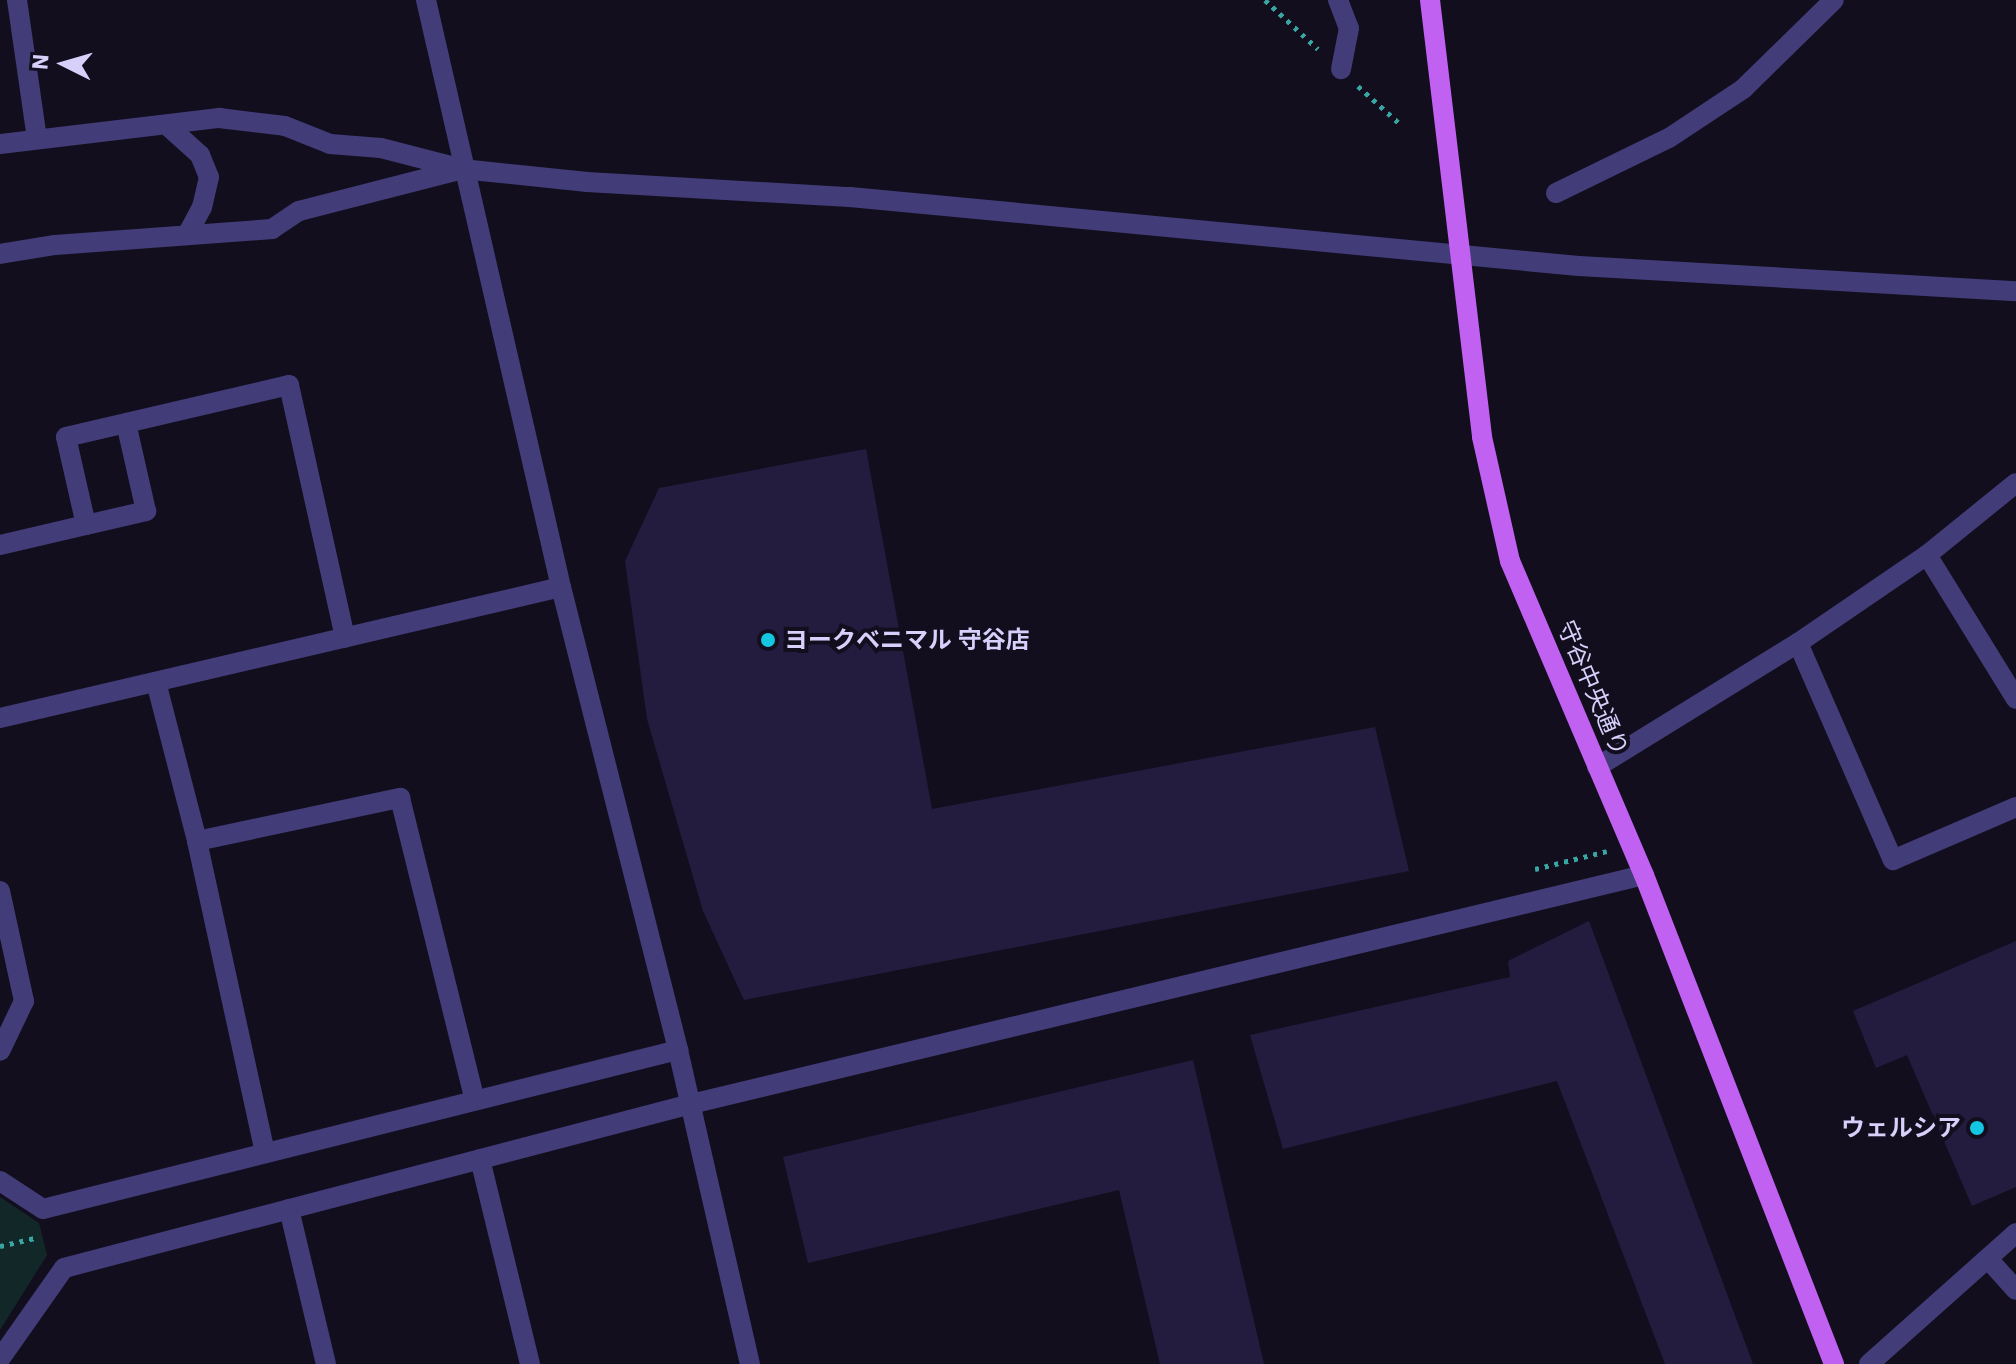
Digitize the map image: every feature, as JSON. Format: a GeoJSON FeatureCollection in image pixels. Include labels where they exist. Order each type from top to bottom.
{"type":"FeatureCollection","features":[{"type":"Feature","properties":{"kind":"main road","name":"守谷中央通り"},"geometry":{"type":"LineString","coordinates":[[1430,0],[1482,437],[1510,561],[1644,875],[1834,1364]]}},
{"type":"Feature","properties":{"kind":"street"},"geometry":{"type":"LineString","coordinates":[[17,0],[37,138]]}},
{"type":"Feature","properties":{"kind":"street"},"geometry":{"type":"LineString","coordinates":[[426,0],[462,169],[561,587],[678,1050],[750,1364]]}},
{"type":"Feature","properties":{"kind":"street"},"geometry":{"type":"LineString","coordinates":[[1338,0],[1349,28],[1341,69]]}},
{"type":"Feature","properties":{"kind":"street"},"geometry":{"type":"LineString","coordinates":[[1556,193],[1669,138],[1743,89],[1834,0]]}},
{"type":"Feature","properties":{"kind":"street"},"geometry":{"type":"LineString","coordinates":[[0,144],[169,127],[219,118],[285,126],[330,144],[381,148],[462,169],[850,197],[1462,256],[2016,291]]}},
{"type":"Feature","properties":{"kind":"street"},"geometry":{"type":"LineString","coordinates":[[169,127],[195,148],[209,177],[202,207],[187,235]]}},
{"type":"Feature","properties":{"kind":"street"},"geometry":{"type":"LineString","coordinates":[[0,254],[272,229],[299,211],[462,169]]}},
{"type":"Feature","properties":{"kind":"street"},"geometry":{"type":"LineString","coordinates":[[86,525],[66,437],[289,385],[345,638]]}},
{"type":"Feature","properties":{"kind":"street"},"geometry":{"type":"LineString","coordinates":[[0,545],[146,511],[126,423]]}},
{"type":"Feature","properties":{"kind":"street"},"geometry":{"type":"LineString","coordinates":[[1597,767],[1798,643],[1927,555],[2016,483]]}},
{"type":"Feature","properties":{"kind":"street"},"geometry":{"type":"LineString","coordinates":[[1927,555],[2016,699]]}},
{"type":"Feature","properties":{"kind":"street"},"geometry":{"type":"LineString","coordinates":[[0,718],[561,587]]}},
{"type":"Feature","properties":{"kind":"street"},"geometry":{"type":"LineString","coordinates":[[1798,643],[1893,860],[2016,807]]}},
{"type":"Feature","properties":{"kind":"street"},"geometry":{"type":"LineString","coordinates":[[156,682],[197,841],[265,1153]]}},
{"type":"Feature","properties":{"kind":"street"},"geometry":{"type":"LineString","coordinates":[[197,841],[400,798],[475,1100]]}},
{"type":"Feature","properties":{"kind":"street"},"geometry":{"type":"LineString","coordinates":[[2,1361],[64,1268],[691,1104],[1644,875]]}},
{"type":"Feature","properties":{"kind":"street"},"geometry":{"type":"LineString","coordinates":[[0,891],[24,1001],[0,1051]]}},
{"type":"Feature","properties":{"kind":"street"},"geometry":{"type":"LineString","coordinates":[[0,1181],[43,1209],[678,1050]]}},
{"type":"Feature","properties":{"kind":"street"},"geometry":{"type":"LineString","coordinates":[[480,1159],[530,1364]]}},
{"type":"Feature","properties":{"kind":"street"},"geometry":{"type":"LineString","coordinates":[[289,1209],[326,1364]]}},
{"type":"Feature","properties":{"kind":"street"},"geometry":{"type":"LineString","coordinates":[[1880,1360],[2016,1233]]}},
{"type":"Feature","properties":{"kind":"street"},"geometry":{"type":"LineString","coordinates":[[1989,1260],[2016,1290]]}},
{"type":"Feature","properties":{"kind":"green space"},"geometry":{"type":"Polygon","coordinates":[[[0,1197],[39,1223],[47,1255],[0,1330],[0,1197]]]}},
{"type":"Feature","properties":{"kind":"building"},"geometry":{"type":"Polygon","coordinates":[[[866,449],[932,809],[1375,727],[1409,871],[744,1000],[703,911],[647,719],[625,561],[659,488],[866,449]]]}},
{"type":"Feature","properties":{"kind":"building"},"geometry":{"type":"Polygon","coordinates":[[[1589,921],[1753,1364],[1665,1364],[1557,1081],[1283,1149],[1250,1035],[1510,977],[1508,961],[1589,921]]]}},
{"type":"Feature","properties":{"kind":"building","name":"ウェルシア"},"geometry":{"type":"Polygon","coordinates":[[[2016,941],[2016,1187],[1972,1206],[1907,1055],[1876,1068],[1853,1011],[2016,941]]]}},
{"type":"Feature","properties":{"kind":"building"},"geometry":{"type":"Polygon","coordinates":[[[1193,1060],[1264,1364],[1160,1364],[1119,1190],[808,1263],[783,1157],[1193,1060]]]}},
{"type":"Feature","properties":{"kind":"place","name":"ヨークベニマル 守谷店"},"geometry":{"type":"Point","coordinates":[768,640]}},
{"type":"Feature","properties":{"kind":"place","name":"ウェルシア"},"geometry":{"type":"Point","coordinates":[1977,1128]}}]}
